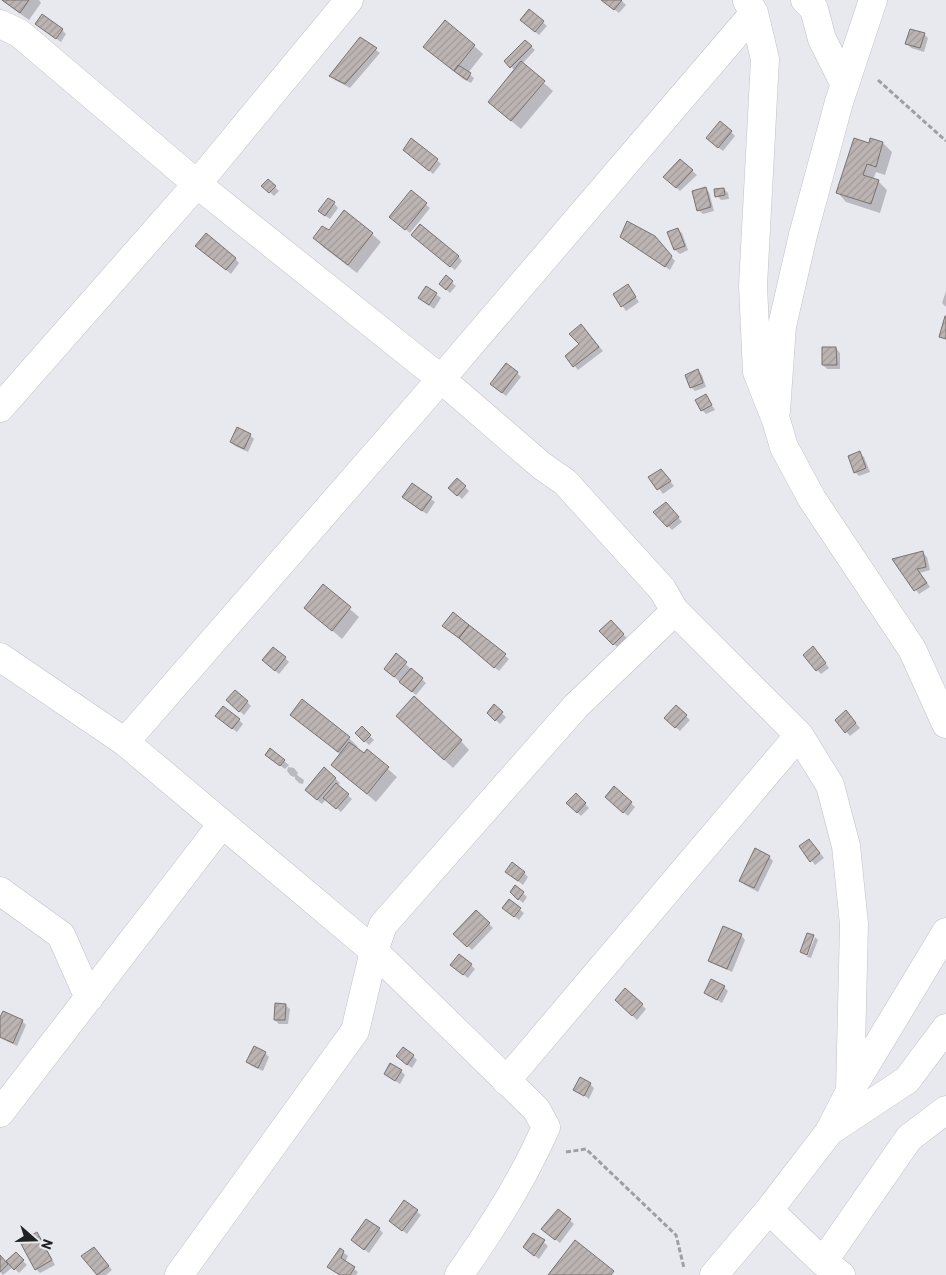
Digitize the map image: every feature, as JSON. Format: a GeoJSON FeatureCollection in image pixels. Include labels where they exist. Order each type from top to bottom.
{"type":"FeatureCollection","features":[{"type":"Feature","properties":{"kind":"street"},"geometry":{"type":"LineString","coordinates":[[0,408],[197,184],[349,0]]}},
{"type":"Feature","properties":{"kind":"street"},"geometry":{"type":"LineString","coordinates":[[805,0],[814,9],[822,39],[844,84]]}},
{"type":"Feature","properties":{"kind":"street"},"geometry":{"type":"LineString","coordinates":[[776,420],[782,326],[803,235],[844,84],[873,0]]}},
{"type":"Feature","properties":{"kind":"street"},"geometry":{"type":"LineString","coordinates":[[125,742],[440,379],[750,7]]}},
{"type":"Feature","properties":{"kind":"street"},"geometry":{"type":"LineString","coordinates":[[750,7],[765,59],[753,286],[757,372],[784,446],[812,499],[912,649],[946,724]]}},
{"type":"Feature","properties":{"kind":"street"},"geometry":{"type":"LineString","coordinates":[[0,24],[19,32],[197,184],[440,379],[542,466],[565,482],[662,589],[675,611],[799,735],[830,785],[846,846],[854,924],[850,1092]]}},
{"type":"Feature","properties":{"kind":"street"},"geometry":{"type":"LineString","coordinates":[[179,1275],[354,1031],[374,951],[383,925],[576,706],[675,611]]}},
{"type":"Feature","properties":{"kind":"street"},"geometry":{"type":"LineString","coordinates":[[0,657],[125,742],[374,951],[536,1109],[546,1128],[507,1204],[459,1275]]}},
{"type":"Feature","properties":{"kind":"street"},"geometry":{"type":"LineString","coordinates":[[506,1081],[799,735]]}},
{"type":"Feature","properties":{"kind":"street"},"geometry":{"type":"LineString","coordinates":[[0,1113],[222,824]]}},
{"type":"Feature","properties":{"kind":"street"},"geometry":{"type":"LineString","coordinates":[[0,891],[61,935],[89,998]]}},
{"type":"Feature","properties":{"kind":"street"},"geometry":{"type":"LineString","coordinates":[[714,1275],[769,1210],[829,1132],[850,1092],[946,932]]}},
{"type":"Feature","properties":{"kind":"street"},"geometry":{"type":"LineString","coordinates":[[829,1132],[906,1080],[946,1028]]}},
{"type":"Feature","properties":{"kind":"street"},"geometry":{"type":"LineString","coordinates":[[769,1210],[832,1268],[909,1138],[946,1110]]}},
{"type":"Feature","properties":{"kind":"path"},"geometry":{"type":"LineString","coordinates":[[853,58],[946,141]]}},
{"type":"Feature","properties":{"kind":"path"},"geometry":{"type":"LineString","coordinates":[[560,1156],[568,1151],[586,1148],[676,1235],[686,1275]]}},
{"type":"Feature","properties":{"kind":"building"},"geometry":{"type":"Polygon","coordinates":[[[2,0],[29,0],[20,13],[2,0]]]}},
{"type":"Feature","properties":{"kind":"building"},"geometry":{"type":"Polygon","coordinates":[[[601,0],[622,0],[614,10],[601,0]]]}},
{"type":"Feature","properties":{"kind":"building"},"geometry":{"type":"Polygon","coordinates":[[[529,9],[544,21],[535,32],[520,20],[529,9]]]}},
{"type":"Feature","properties":{"kind":"building"},"geometry":{"type":"Polygon","coordinates":[[[42,14],[63,29],[56,39],[35,24],[42,14]]]}},
{"type":"Feature","properties":{"kind":"building"},"geometry":{"type":"Polygon","coordinates":[[[445,20],[475,45],[454,71],[423,47],[445,20]]]}},
{"type":"Feature","properties":{"kind":"building"},"geometry":{"type":"Polygon","coordinates":[[[910,29],[925,33],[920,48],[905,44],[910,29]]]}},
{"type":"Feature","properties":{"kind":"building"},"geometry":{"type":"Polygon","coordinates":[[[360,37],[377,48],[345,84],[329,76],[360,37]]]}},
{"type":"Feature","properties":{"kind":"building"},"geometry":{"type":"Polygon","coordinates":[[[525,40],[532,46],[510,68],[504,61],[525,40]]]}},
{"type":"Feature","properties":{"kind":"building"},"geometry":{"type":"Polygon","coordinates":[[[521,61],[545,81],[511,121],[488,102],[521,61]]]}},
{"type":"Feature","properties":{"kind":"building"},"geometry":{"type":"Polygon","coordinates":[[[458,65],[471,73],[467,80],[454,71],[458,65]]]}},
{"type":"Feature","properties":{"kind":"building"},"geometry":{"type":"Polygon","coordinates":[[[720,121],[732,131],[718,148],[706,138],[720,121]]]}},
{"type":"Feature","properties":{"kind":"building"},"geometry":{"type":"Polygon","coordinates":[[[411,138],[438,159],[429,171],[403,150],[411,138]]]}},
{"type":"Feature","properties":{"kind":"building"},"geometry":{"type":"Polygon","coordinates":[[[854,138],[869,143],[870,138],[883,142],[876,167],[867,164],[863,175],[879,180],[871,204],[836,193],[854,138]]]}},
{"type":"Feature","properties":{"kind":"building"},"geometry":{"type":"Polygon","coordinates":[[[680,159],[693,170],[676,188],[663,177],[680,159]]]}},
{"type":"Feature","properties":{"kind":"building"},"geometry":{"type":"Polygon","coordinates":[[[268,179],[276,186],[269,193],[261,186],[268,179]]]}},
{"type":"Feature","properties":{"kind":"building"},"geometry":{"type":"Polygon","coordinates":[[[706,187],[711,207],[697,211],[692,191],[706,187]]]}},
{"type":"Feature","properties":{"kind":"building"},"geometry":{"type":"Polygon","coordinates":[[[724,188],[725,195],[715,197],[714,189],[724,188]]]}},
{"type":"Feature","properties":{"kind":"building"},"geometry":{"type":"Polygon","coordinates":[[[411,190],[427,203],[405,230],[389,217],[411,190]]]}},
{"type":"Feature","properties":{"kind":"building"},"geometry":{"type":"Polygon","coordinates":[[[328,198],[335,202],[325,216],[318,211],[328,198]]]}},
{"type":"Feature","properties":{"kind":"building"},"geometry":{"type":"Polygon","coordinates":[[[344,210],[373,233],[348,265],[313,238],[322,226],[329,230],[344,210]]]}},
{"type":"Feature","properties":{"kind":"building"},"geometry":{"type":"Polygon","coordinates":[[[627,221],[655,236],[672,256],[665,267],[620,237],[627,221]]]}},
{"type":"Feature","properties":{"kind":"building"},"geometry":{"type":"Polygon","coordinates":[[[420,224],[459,256],[450,267],[411,235],[420,224]]]}},
{"type":"Feature","properties":{"kind":"building"},"geometry":{"type":"Polygon","coordinates":[[[678,228],[685,246],[674,250],[667,232],[678,228]]]}},
{"type":"Feature","properties":{"kind":"building"},"geometry":{"type":"Polygon","coordinates":[[[206,233],[236,258],[226,270],[195,246],[206,233]]]}},
{"type":"Feature","properties":{"kind":"building"},"geometry":{"type":"Polygon","coordinates":[[[446,275],[453,281],[446,290],[439,284],[446,275]]]}},
{"type":"Feature","properties":{"kind":"building"},"geometry":{"type":"Polygon","coordinates":[[[628,284],[636,297],[621,307],[613,294],[628,284]]]}},
{"type":"Feature","properties":{"kind":"building"},"geometry":{"type":"Polygon","coordinates":[[[426,286],[437,293],[429,305],[418,298],[426,286]]]}},
{"type":"Feature","properties":{"kind":"building"},"geometry":{"type":"Polygon","coordinates":[[[946,316],[946,339],[939,337],[946,316]]]}},
{"type":"Feature","properties":{"kind":"building"},"geometry":{"type":"Polygon","coordinates":[[[581,324],[599,347],[573,367],[565,356],[579,344],[569,334],[581,324]]]}},
{"type":"Feature","properties":{"kind":"building"},"geometry":{"type":"Polygon","coordinates":[[[822,347],[836,347],[837,365],[822,365],[822,347]]]}},
{"type":"Feature","properties":{"kind":"building"},"geometry":{"type":"Polygon","coordinates":[[[506,363],[518,372],[502,393],[490,384],[506,363]]]}},
{"type":"Feature","properties":{"kind":"building"},"geometry":{"type":"Polygon","coordinates":[[[698,369],[703,383],[690,388],[685,375],[698,369]]]}},
{"type":"Feature","properties":{"kind":"building"},"geometry":{"type":"Polygon","coordinates":[[[706,394],[712,405],[701,411],[695,400],[706,394]]]}},
{"type":"Feature","properties":{"kind":"building"},"geometry":{"type":"Polygon","coordinates":[[[237,427],[251,434],[244,449],[230,442],[237,427]]]}},
{"type":"Feature","properties":{"kind":"building"},"geometry":{"type":"Polygon","coordinates":[[[860,451],[866,468],[854,473],[848,456],[860,451]]]}},
{"type":"Feature","properties":{"kind":"building"},"geometry":{"type":"Polygon","coordinates":[[[661,469],[671,481],[657,490],[648,477],[661,469]]]}},
{"type":"Feature","properties":{"kind":"building"},"geometry":{"type":"Polygon","coordinates":[[[457,478],[466,486],[457,496],[448,488],[457,478]]]}},
{"type":"Feature","properties":{"kind":"building"},"geometry":{"type":"Polygon","coordinates":[[[412,483],[432,497],[422,511],[402,497],[412,483]]]}},
{"type":"Feature","properties":{"kind":"building"},"geometry":{"type":"Polygon","coordinates":[[[666,502],[679,517],[667,527],[653,512],[666,502]]]}},
{"type":"Feature","properties":{"kind":"building"},"geometry":{"type":"Polygon","coordinates":[[[923,551],[926,567],[917,569],[927,583],[914,591],[892,559],[923,551]]]}},
{"type":"Feature","properties":{"kind":"building"},"geometry":{"type":"Polygon","coordinates":[[[323,584],[351,607],[332,631],[304,608],[323,584]]]}},
{"type":"Feature","properties":{"kind":"building"},"geometry":{"type":"Polygon","coordinates":[[[453,612],[469,625],[459,638],[442,626],[453,612]]]}},
{"type":"Feature","properties":{"kind":"building"},"geometry":{"type":"Polygon","coordinates":[[[611,620],[624,634],[613,645],[599,631],[611,620]]]}},
{"type":"Feature","properties":{"kind":"building"},"geometry":{"type":"Polygon","coordinates":[[[469,625],[506,654],[494,668],[459,638],[469,625]]]}},
{"type":"Feature","properties":{"kind":"building"},"geometry":{"type":"Polygon","coordinates":[[[813,646],[826,663],[816,671],[803,655],[813,646]]]}},
{"type":"Feature","properties":{"kind":"building"},"geometry":{"type":"Polygon","coordinates":[[[273,647],[286,657],[275,671],[262,660],[273,647]]]}},
{"type":"Feature","properties":{"kind":"building"},"geometry":{"type":"Polygon","coordinates":[[[396,653],[407,662],[394,677],[384,669],[396,653]]]}},
{"type":"Feature","properties":{"kind":"building"},"geometry":{"type":"Polygon","coordinates":[[[411,668],[423,678],[412,692],[399,682],[411,668]]]}},
{"type":"Feature","properties":{"kind":"building"},"geometry":{"type":"Polygon","coordinates":[[[235,690],[248,701],[239,712],[226,700],[235,690]]]}},
{"type":"Feature","properties":{"kind":"building"},"geometry":{"type":"Polygon","coordinates":[[[414,696],[462,740],[444,760],[396,716],[414,696]]]}},
{"type":"Feature","properties":{"kind":"building"},"geometry":{"type":"Polygon","coordinates":[[[302,699],[350,737],[338,752],[290,715],[302,699]]]}},
{"type":"Feature","properties":{"kind":"building"},"geometry":{"type":"Polygon","coordinates":[[[494,704],[503,712],[495,721],[487,713],[494,704]]]}},
{"type":"Feature","properties":{"kind":"building"},"geometry":{"type":"Polygon","coordinates":[[[676,705],[687,715],[675,728],[664,718],[676,705]]]}},
{"type":"Feature","properties":{"kind":"building"},"geometry":{"type":"Polygon","coordinates":[[[223,706],[240,719],[232,729],[215,716],[223,706]]]}},
{"type":"Feature","properties":{"kind":"building"},"geometry":{"type":"Polygon","coordinates":[[[846,710],[856,723],[845,733],[835,720],[846,710]]]}},
{"type":"Feature","properties":{"kind":"building"},"geometry":{"type":"Polygon","coordinates":[[[362,726],[371,735],[364,742],[355,733],[362,726]]]}},
{"type":"Feature","properties":{"kind":"building"},"geometry":{"type":"Polygon","coordinates":[[[349,742],[364,753],[367,749],[389,767],[367,794],[331,765],[349,742]]]}},
{"type":"Feature","properties":{"kind":"building"},"geometry":{"type":"Polygon","coordinates":[[[270,748],[285,760],[280,766],[265,755],[270,748]]]}},
{"type":"Feature","properties":{"kind":"building"},"geometry":{"type":"Polygon","coordinates":[[[324,767],[336,778],[317,800],[305,790],[324,767]]]}},
{"type":"Feature","properties":{"kind":"building"},"geometry":{"type":"Polygon","coordinates":[[[336,783],[349,794],[336,809],[323,798],[336,783]]]}},
{"type":"Feature","properties":{"kind":"building"},"geometry":{"type":"Polygon","coordinates":[[[614,786],[632,802],[623,813],[605,797],[614,786]]]}},
{"type":"Feature","properties":{"kind":"building"},"geometry":{"type":"Polygon","coordinates":[[[576,793],[586,803],[577,813],[566,803],[576,793]]]}},
{"type":"Feature","properties":{"kind":"building"},"geometry":{"type":"Polygon","coordinates":[[[809,839],[820,853],[810,862],[799,846],[809,839]]]}},
{"type":"Feature","properties":{"kind":"building"},"geometry":{"type":"Polygon","coordinates":[[[755,848],[770,856],[754,888],[739,881],[755,848]]]}},
{"type":"Feature","properties":{"kind":"building"},"geometry":{"type":"Polygon","coordinates":[[[512,862],[525,872],[518,881],[505,872],[512,862]]]}},
{"type":"Feature","properties":{"kind":"building"},"geometry":{"type":"Polygon","coordinates":[[[515,885],[524,892],[518,900],[510,892],[515,885]]]}},
{"type":"Feature","properties":{"kind":"building"},"geometry":{"type":"Polygon","coordinates":[[[509,899],[521,908],[514,917],[502,908],[509,899]]]}},
{"type":"Feature","properties":{"kind":"building"},"geometry":{"type":"Polygon","coordinates":[[[476,910],[490,923],[467,947],[453,934],[476,910]]]}},
{"type":"Feature","properties":{"kind":"building"},"geometry":{"type":"Polygon","coordinates":[[[723,926],[742,934],[727,969],[708,961],[723,926]]]}},
{"type":"Feature","properties":{"kind":"building"},"geometry":{"type":"Polygon","coordinates":[[[807,933],[814,935],[807,955],[800,952],[807,933]]]}},
{"type":"Feature","properties":{"kind":"building"},"geometry":{"type":"Polygon","coordinates":[[[459,954],[472,964],[463,975],[450,965],[459,954]]]}},
{"type":"Feature","properties":{"kind":"building"},"geometry":{"type":"Polygon","coordinates":[[[711,979],[725,986],[717,1000],[704,993],[711,979]]]}},
{"type":"Feature","properties":{"kind":"building"},"geometry":{"type":"Polygon","coordinates":[[[625,988],[643,1004],[632,1016],[615,1000],[625,988]]]}},
{"type":"Feature","properties":{"kind":"building"},"geometry":{"type":"Polygon","coordinates":[[[275,1003],[286,1004],[285,1020],[274,1020],[275,1003]]]}},
{"type":"Feature","properties":{"kind":"building"},"geometry":{"type":"Polygon","coordinates":[[[3,1011],[23,1020],[13,1043],[0,1037],[0,1017],[3,1011]]]}},
{"type":"Feature","properties":{"kind":"building"},"geometry":{"type":"Polygon","coordinates":[[[254,1046],[266,1052],[258,1068],[246,1062],[254,1046]]]}},
{"type":"Feature","properties":{"kind":"building"},"geometry":{"type":"Polygon","coordinates":[[[403,1047],[414,1055],[407,1065],[396,1056],[403,1047]]]}},
{"type":"Feature","properties":{"kind":"building"},"geometry":{"type":"Polygon","coordinates":[[[390,1063],[402,1070],[395,1081],[384,1074],[390,1063]]]}},
{"type":"Feature","properties":{"kind":"building"},"geometry":{"type":"Polygon","coordinates":[[[580,1077],[591,1083],[584,1096],[573,1090],[580,1077]]]}},
{"type":"Feature","properties":{"kind":"building"},"geometry":{"type":"Polygon","coordinates":[[[404,1200],[418,1210],[402,1231],[389,1221],[404,1200]]]}},
{"type":"Feature","properties":{"kind":"building"},"geometry":{"type":"Polygon","coordinates":[[[558,1209],[571,1219],[555,1240],[541,1229],[558,1209]]]}},
{"type":"Feature","properties":{"kind":"building"},"geometry":{"type":"Polygon","coordinates":[[[366,1219],[380,1228],[364,1250],[351,1240],[366,1219]]]}},
{"type":"Feature","properties":{"kind":"building"},"geometry":{"type":"Polygon","coordinates":[[[37,1232],[52,1260],[35,1270],[20,1242],[37,1232]]]}},
{"type":"Feature","properties":{"kind":"building"},"geometry":{"type":"Polygon","coordinates":[[[533,1233],[545,1240],[534,1256],[523,1247],[533,1233]]]}},
{"type":"Feature","properties":{"kind":"building"},"geometry":{"type":"Polygon","coordinates":[[[575,1240],[614,1271],[611,1275],[548,1275],[575,1240]]]}},
{"type":"Feature","properties":{"kind":"building"},"geometry":{"type":"Polygon","coordinates":[[[94,1247],[109,1266],[97,1275],[81,1256],[94,1247]]]}},
{"type":"Feature","properties":{"kind":"building"},"geometry":{"type":"Polygon","coordinates":[[[340,1248],[344,1251],[341,1258],[355,1267],[350,1275],[340,1275],[327,1267],[340,1248]]]}},
{"type":"Feature","properties":{"kind":"building"},"geometry":{"type":"Polygon","coordinates":[[[16,1252],[24,1260],[14,1270],[6,1261],[16,1252]]]}},
{"type":"Feature","properties":{"kind":"building"},"geometry":{"type":"Polygon","coordinates":[[[0,1255],[8,1264],[0,1272],[0,1255]]]}}]}
